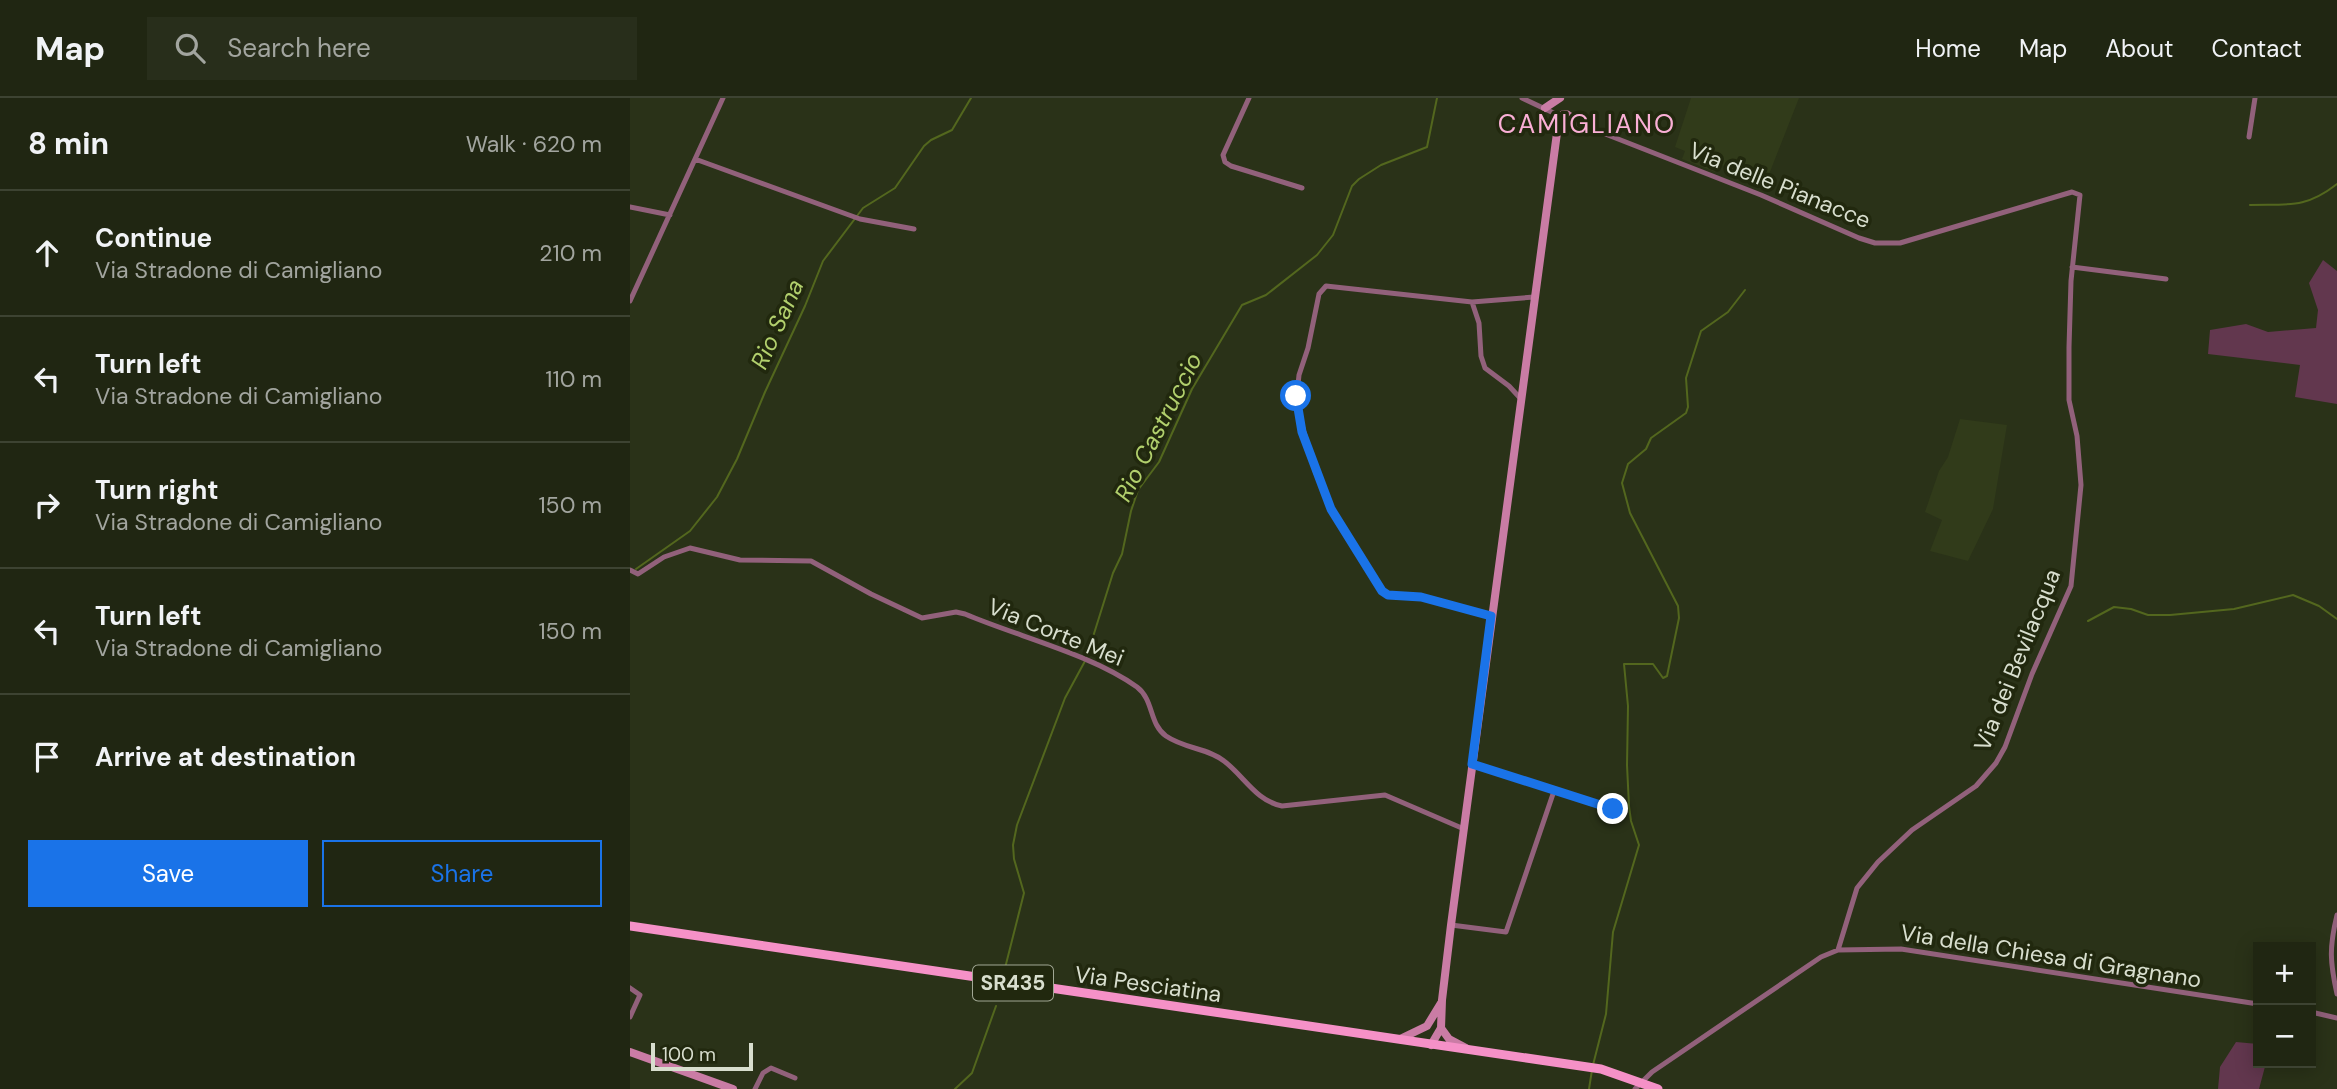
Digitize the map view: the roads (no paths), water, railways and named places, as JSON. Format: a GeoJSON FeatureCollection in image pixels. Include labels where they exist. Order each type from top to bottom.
{"type":"FeatureCollection","features":[{"type":"Feature","properties":{"kind":"main road","name":"Via Pesciatina"},"geometry":{"type":"LineString","coordinates":[[630,926],[1593,1068],[1658,1089]]}},
{"type":"Feature","properties":{"kind":"street"},"geometry":{"type":"LineString","coordinates":[[630,301],[723,98]]}},
{"type":"Feature","properties":{"kind":"street"},"geometry":{"type":"LineString","coordinates":[[1249,98],[1223,155],[1225,162],[1244,171],[1302,188]]}},
{"type":"Feature","properties":{"kind":"street","name":"Via delle Pianacce"},"geometry":{"type":"LineString","coordinates":[[1522,98],[1565,118],[1875,243],[1900,243],[2072,192],[2080,195]]}},
{"type":"Feature","properties":{"kind":"street"},"geometry":{"type":"LineString","coordinates":[[1431,1045],[1441,1028],[1451,925],[1534,297],[1555,143],[1565,118],[1561,98],[1545,108]]}},
{"type":"Feature","properties":{"kind":"street"},"geometry":{"type":"LineString","coordinates":[[2249,137],[2255,98]]}},
{"type":"Feature","properties":{"kind":"street"},"geometry":{"type":"LineString","coordinates":[[695,159],[860,219],[914,229]]}},
{"type":"Feature","properties":{"kind":"street","name":"Via dei Bevilacqua"},"geometry":{"type":"LineString","coordinates":[[1838,950],[1857,888],[1878,862],[1912,830],[1976,786],[1996,763],[2071,586],[2081,485],[2077,436],[2069,400],[2072,267],[2080,195]]}},
{"type":"Feature","properties":{"kind":"street"},"geometry":{"type":"LineString","coordinates":[[630,207],[670,215]]}},
{"type":"Feature","properties":{"kind":"street"},"geometry":{"type":"LineString","coordinates":[[2072,267],[2166,279]]}},
{"type":"Feature","properties":{"kind":"street"},"geometry":{"type":"LineString","coordinates":[[1491,616],[1421,597],[1388,595],[1382,591],[1331,509],[1315,471],[1296,404],[1299,375],[1308,348],[1319,294],[1326,286],[1472,302],[1534,297]]}},
{"type":"Feature","properties":{"kind":"street"},"geometry":{"type":"LineString","coordinates":[[1472,302],[1479,323],[1481,356],[1485,368],[1510,386],[1521,399]]}},
{"type":"Feature","properties":{"kind":"street","name":"Via Corte Mei"},"geometry":{"type":"LineString","coordinates":[[630,571],[638,574],[664,557],[690,548],[740,560],[811,561],[882,600],[922,618],[956,612],[965,614],[1081,658],[1126,680],[1146,695],[1160,731],[1192,749],[1212,753],[1224,760],[1257,794],[1269,802],[1282,806],[1385,795],[1464,829]]}},
{"type":"Feature","properties":{"kind":"street"},"geometry":{"type":"LineString","coordinates":[[1472,764],[1613,809]]}},
{"type":"Feature","properties":{"kind":"street"},"geometry":{"type":"LineString","coordinates":[[1451,925],[1506,932],[1554,791]]}},
{"type":"Feature","properties":{"kind":"street"},"geometry":{"type":"LineString","coordinates":[[2337,915],[2330,960],[2337,994]]}},
{"type":"Feature","properties":{"kind":"street","name":"Via della Chiesa di Gragnano"},"geometry":{"type":"LineString","coordinates":[[1838,950],[1901,949],[2253,1003]]}},
{"type":"Feature","properties":{"kind":"street"},"geometry":{"type":"LineString","coordinates":[[1634,1089],[1652,1072],[1805,968],[1838,950]]}},
{"type":"Feature","properties":{"kind":"street"},"geometry":{"type":"LineString","coordinates":[[630,988],[639,995],[630,1017]]}},
{"type":"Feature","properties":{"kind":"street"},"geometry":{"type":"LineString","coordinates":[[1397,1040],[1427,1026],[1442,1000]]}},
{"type":"Feature","properties":{"kind":"street"},"geometry":{"type":"LineString","coordinates":[[2316,1013],[2337,1018]]}},
{"type":"Feature","properties":{"kind":"street"},"geometry":{"type":"LineString","coordinates":[[1427,1026],[1431,1045]]}},
{"type":"Feature","properties":{"kind":"street"},"geometry":{"type":"LineString","coordinates":[[1441,1028],[1449,1038],[1469,1051]]}},
{"type":"Feature","properties":{"kind":"street"},"geometry":{"type":"LineString","coordinates":[[630,1052],[733,1089]]}},
{"type":"Feature","properties":{"kind":"street"},"geometry":{"type":"LineString","coordinates":[[755,1089],[763,1073],[771,1068],[795,1078]]}},
{"type":"Feature","properties":{"kind":"waterway","name":"Rio Sana"},"geometry":{"type":"LineString","coordinates":[[636,569],[690,531],[717,497],[737,459],[823,261],[863,208],[895,188],[924,146],[952,130],[971,98]]}},
{"type":"Feature","properties":{"kind":"waterway","name":"Rio Castruccio"},"geometry":{"type":"LineString","coordinates":[[1087,656],[1113,573],[1122,554],[1138,490],[1159,462],[1192,389],[1242,305],[1266,295],[1317,255],[1333,235],[1352,186],[1359,179],[1381,165],[1427,147],[1437,98]]}},
{"type":"Feature","properties":{"kind":"waterway"},"geometry":{"type":"LineString","coordinates":[[2250,205],[2296,204],[2315,198],[2337,184]]}},
{"type":"Feature","properties":{"kind":"waterway"},"geometry":{"type":"LineString","coordinates":[[1593,1065],[1606,1014],[1613,932],[1639,845],[1629,806],[1628,706],[1624,664],[1653,664],[1663,678],[1667,676],[1679,618],[1678,606],[1630,513],[1622,483],[1628,464],[1646,449],[1651,438],[1686,413],[1686,378],[1701,331],[1728,312],[1745,290]]}},
{"type":"Feature","properties":{"kind":"waterway"},"geometry":{"type":"LineString","coordinates":[[2088,621],[2114,607],[2148,615],[2170,615],[2234,609],[2293,595],[2319,606],[2337,619]]}},
{"type":"Feature","properties":{"kind":"waterway","name":"Rio Castruccio"},"geometry":{"type":"LineString","coordinates":[[1003,976],[1024,893],[1014,859],[1013,845],[1017,825],[1065,698],[1085,661]]}},
{"type":"Feature","properties":{"kind":"waterway","name":"Rio Castruccio"},"geometry":{"type":"LineString","coordinates":[[955,1089],[972,1073],[996,1006]]}},
{"type":"Feature","properties":{"kind":"waterway"},"geometry":{"type":"LineString","coordinates":[[1589,1089],[1592,1070]]}},
{"type":"Feature","properties":{"kind":"district","name":"CAMIGLIANO"},"geometry":{"type":"Point","coordinates":[1587,124]}}]}
